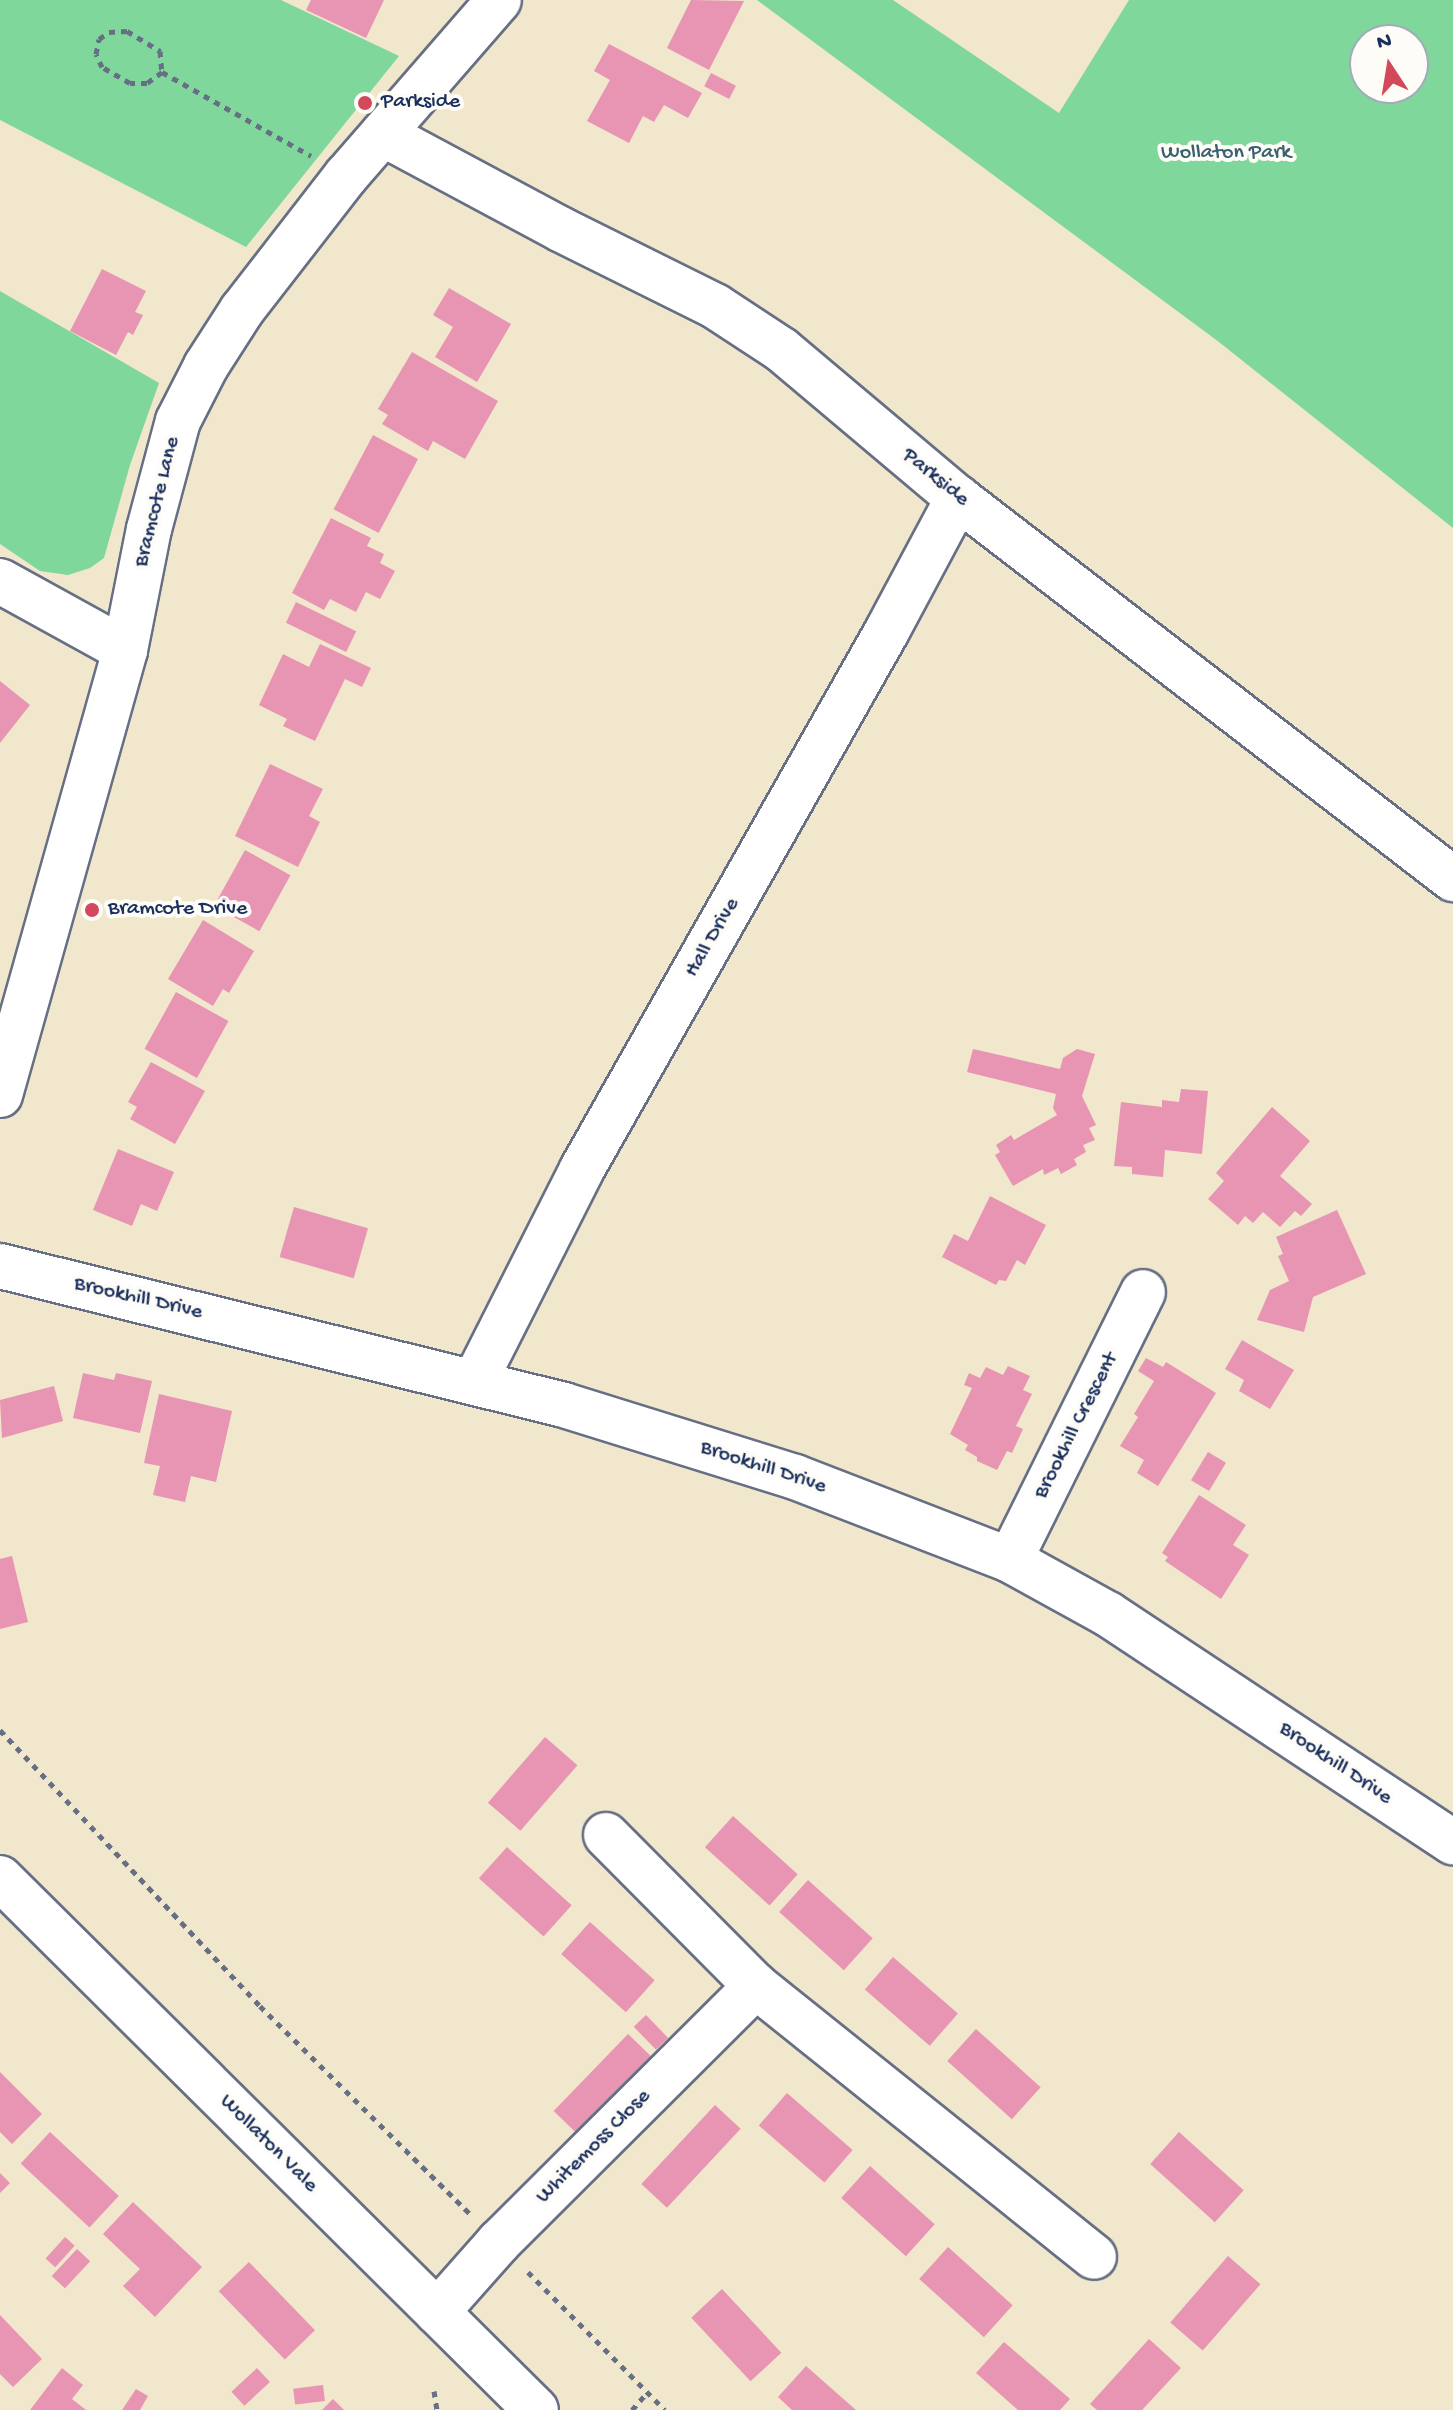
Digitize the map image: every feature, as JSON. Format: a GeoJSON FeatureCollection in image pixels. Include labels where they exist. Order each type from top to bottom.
{"type":"FeatureCollection","features":[{"type":"Feature","properties":{"kind":"street","name":"Bramcote Lane"},"geometry":{"type":"LineString","coordinates":[[3,1075],[125,650],[149,529],[178,421],[206,366],[242,310],[346,176],[499,0]]}},
{"type":"Feature","properties":{"kind":"street","name":"Parkside"},"geometry":{"type":"LineString","coordinates":[[383,134],[560,229],[715,306],[782,350],[958,498],[1453,879]]}},
{"type":"Feature","properties":{"kind":"street","name":"Hall Drive"},"geometry":{"type":"LineString","coordinates":[[475,1381],[582,1169],[887,631],[958,498]]}},
{"type":"Feature","properties":{"kind":"street"},"geometry":{"type":"LineString","coordinates":[[0,581],[125,650]]}},
{"type":"Feature","properties":{"kind":"street","name":"Brookhill Drive"},"geometry":{"type":"LineString","coordinates":[[0,1266],[564,1405],[795,1477],[1010,1560],[1108,1614],[1453,1842]]}},
{"type":"Feature","properties":{"kind":"street","name":"Brookhill Crescent"},"geometry":{"type":"LineString","coordinates":[[1010,1560],[1143,1292]]}},
{"type":"Feature","properties":{"kind":"street"},"geometry":{"type":"LineString","coordinates":[[606,1835],[756,1986],[1094,2257]]}},
{"type":"Feature","properties":{"kind":"street","name":"Wollaton Vale"},"geometry":{"type":"LineString","coordinates":[[0,1878],[437,2312],[529,2408]]}},
{"type":"Feature","properties":{"kind":"street","name":"Whitemoss Close"},"geometry":{"type":"LineString","coordinates":[[437,2312],[499,2242],[756,1986]]}},
{"type":"Feature","properties":{"kind":"path"},"geometry":{"type":"LineString","coordinates":[[127,31],[160,51],[162,72],[147,83],[130,83],[102,67],[96,54],[99,39],[109,32],[127,31]]}},
{"type":"Feature","properties":{"kind":"path"},"geometry":{"type":"LineString","coordinates":[[162,72],[346,176]]}},
{"type":"Feature","properties":{"kind":"path"},"geometry":{"type":"LineString","coordinates":[[0,1730],[249,1996],[665,2410]]}},
{"type":"Feature","properties":{"kind":"path"},"geometry":{"type":"LineString","coordinates":[[434,2391],[437,2410]]}},
{"type":"Feature","properties":{"kind":"path"},"geometry":{"type":"LineString","coordinates":[[632,2410],[647,2393]]}},
{"type":"Feature","properties":{"kind":"green space"},"geometry":{"type":"Polygon","coordinates":[[[0,0],[281,0],[399,56],[246,247],[0,120],[0,0]]]}},
{"type":"Feature","properties":{"kind":"green space","name":"Wollaton Park"},"geometry":{"type":"Polygon","coordinates":[[[757,0],[893,0],[1059,113],[1129,0],[1453,0],[1453,528],[1219,342],[757,0]]]}},
{"type":"Feature","properties":{"kind":"green space"},"geometry":{"type":"Polygon","coordinates":[[[0,291],[159,383],[130,465],[104,558],[90,568],[68,575],[40,571],[0,544],[0,291]]]}},
{"type":"Feature","properties":{"kind":"building"},"geometry":{"type":"Polygon","coordinates":[[[311,0],[384,0],[366,38],[306,10],[311,0]]]}},
{"type":"Feature","properties":{"kind":"building"},"geometry":{"type":"Polygon","coordinates":[[[691,0],[744,1],[709,70],[667,48],[691,0]]]}},
{"type":"Feature","properties":{"kind":"building"},"geometry":{"type":"Polygon","coordinates":[[[609,44],[702,93],[688,118],[664,105],[654,122],[643,116],[629,143],[587,121],[610,80],[594,71],[609,44]]]}},
{"type":"Feature","properties":{"kind":"building"},"geometry":{"type":"Polygon","coordinates":[[[711,73],[736,86],[729,99],[704,86],[711,73]]]}},
{"type":"Feature","properties":{"kind":"building"},"geometry":{"type":"Polygon","coordinates":[[[102,269],[146,291],[135,312],[143,315],[133,335],[128,332],[116,355],[70,331],[102,269]]]}},
{"type":"Feature","properties":{"kind":"building"},"geometry":{"type":"Polygon","coordinates":[[[449,288],[511,324],[477,382],[435,357],[453,327],[433,315],[449,288]]]}},
{"type":"Feature","properties":{"kind":"building"},"geometry":{"type":"Polygon","coordinates":[[[412,352],[498,401],[465,459],[433,441],[428,451],[382,424],[388,415],[378,409],[412,352]]]}},
{"type":"Feature","properties":{"kind":"building"},"geometry":{"type":"Polygon","coordinates":[[[373,435],[418,459],[379,533],[334,509],[373,435]]]}},
{"type":"Feature","properties":{"kind":"building"},"geometry":{"type":"Polygon","coordinates":[[[331,518],[371,538],[367,546],[384,554],[380,563],[395,571],[380,599],[366,592],[356,612],[330,599],[324,610],[292,593],[331,518]]]}},
{"type":"Feature","properties":{"kind":"building"},"geometry":{"type":"Polygon","coordinates":[[[296,602],[356,631],[346,652],[286,623],[296,602]]]}},
{"type":"Feature","properties":{"kind":"building"},"geometry":{"type":"Polygon","coordinates":[[[320,644],[371,668],[362,687],[345,679],[315,741],[283,726],[287,719],[259,705],[283,654],[309,667],[320,644]]]}},
{"type":"Feature","properties":{"kind":"building"},"geometry":{"type":"Polygon","coordinates":[[[0,681],[30,705],[0,743],[0,681]]]}},
{"type":"Feature","properties":{"kind":"building"},"geometry":{"type":"Polygon","coordinates":[[[270,764],[323,789],[309,816],[320,822],[298,867],[235,836],[270,764]]]}},
{"type":"Feature","properties":{"kind":"building"},"geometry":{"type":"Polygon","coordinates":[[[245,850],[290,875],[259,931],[214,906],[245,850]]]}},
{"type":"Feature","properties":{"kind":"building"},"geometry":{"type":"Polygon","coordinates":[[[203,920],[254,951],[229,993],[223,989],[213,1006],[168,979],[203,920]]]}},
{"type":"Feature","properties":{"kind":"building"},"geometry":{"type":"Polygon","coordinates":[[[176,992],[228,1021],[197,1078],[144,1049],[176,992]]]}},
{"type":"Feature","properties":{"kind":"building"},"geometry":{"type":"Polygon","coordinates":[[[973,1049],[1060,1069],[1063,1058],[1077,1049],[1095,1054],[1082,1096],[1096,1125],[1089,1128],[1095,1140],[1083,1145],[1086,1152],[1074,1159],[1077,1165],[1061,1174],[1058,1168],[1044,1175],[1043,1169],[1013,1186],[995,1155],[1000,1152],[996,1145],[1011,1135],[1014,1140],[1057,1115],[1053,1108],[1056,1094],[967,1072],[973,1049]]]}},
{"type":"Feature","properties":{"kind":"building"},"geometry":{"type":"Polygon","coordinates":[[[151,1062],[205,1091],[175,1144],[130,1119],[137,1107],[128,1102],[151,1062]]]}},
{"type":"Feature","properties":{"kind":"building"},"geometry":{"type":"Polygon","coordinates":[[[1181,1089],[1208,1091],[1202,1154],[1165,1150],[1163,1177],[1132,1174],[1132,1167],[1114,1166],[1121,1102],[1162,1107],[1162,1100],[1179,1102],[1181,1089]]]}},
{"type":"Feature","properties":{"kind":"building"},"geometry":{"type":"Polygon","coordinates":[[[1272,1107],[1310,1141],[1280,1176],[1312,1204],[1301,1216],[1295,1211],[1280,1227],[1263,1212],[1253,1223],[1245,1216],[1238,1225],[1208,1199],[1224,1181],[1216,1173],[1272,1107]]]}},
{"type":"Feature","properties":{"kind":"building"},"geometry":{"type":"Polygon","coordinates":[[[118,1149],[174,1172],[157,1211],[141,1204],[132,1226],[93,1210],[118,1149]]]}},
{"type":"Feature","properties":{"kind":"building"},"geometry":{"type":"Polygon","coordinates":[[[990,1196],[1046,1225],[1025,1265],[1017,1260],[1006,1281],[999,1280],[996,1285],[942,1257],[954,1234],[968,1241],[990,1196]]]}},
{"type":"Feature","properties":{"kind":"building"},"geometry":{"type":"Polygon","coordinates":[[[294,1207],[368,1228],[354,1278],[280,1257],[294,1207]]]}},
{"type":"Feature","properties":{"kind":"building"},"geometry":{"type":"Polygon","coordinates":[[[1337,1210],[1366,1274],[1313,1297],[1304,1332],[1257,1320],[1270,1290],[1289,1281],[1278,1256],[1283,1254],[1276,1237],[1337,1210]]]}},
{"type":"Feature","properties":{"kind":"building"},"geometry":{"type":"Polygon","coordinates":[[[1242,1340],[1294,1370],[1270,1409],[1239,1391],[1244,1380],[1225,1369],[1242,1340]]]}},
{"type":"Feature","properties":{"kind":"building"},"geometry":{"type":"Polygon","coordinates":[[[1146,1358],[1163,1367],[1166,1362],[1216,1393],[1158,1486],[1137,1473],[1144,1460],[1120,1446],[1138,1417],[1134,1414],[1154,1381],[1138,1371],[1146,1358]]]}},
{"type":"Feature","properties":{"kind":"building"},"geometry":{"type":"Polygon","coordinates":[[[1008,1366],[1030,1376],[1023,1390],[1032,1394],[1016,1426],[1023,1429],[1012,1453],[1007,1451],[997,1470],[977,1461],[977,1457],[965,1450],[968,1445],[950,1434],[972,1388],[964,1385],[969,1373],[980,1378],[986,1367],[1003,1375],[1008,1366]]]}},
{"type":"Feature","properties":{"kind":"building"},"geometry":{"type":"Polygon","coordinates":[[[83,1373],[114,1380],[116,1373],[152,1381],[140,1433],[73,1418],[83,1373]]]}},
{"type":"Feature","properties":{"kind":"building"},"geometry":{"type":"Polygon","coordinates":[[[54,1386],[63,1421],[2,1438],[0,1400],[54,1386]]]}},
{"type":"Feature","properties":{"kind":"building"},"geometry":{"type":"Polygon","coordinates":[[[159,1394],[232,1411],[216,1482],[191,1476],[185,1502],[153,1495],[160,1466],[144,1463],[159,1394]]]}},
{"type":"Feature","properties":{"kind":"building"},"geometry":{"type":"Polygon","coordinates":[[[1208,1452],[1226,1463],[1209,1491],[1191,1480],[1208,1452]]]}},
{"type":"Feature","properties":{"kind":"building"},"geometry":{"type":"Polygon","coordinates":[[[1199,1495],[1246,1525],[1233,1545],[1249,1555],[1221,1599],[1165,1561],[1168,1557],[1162,1553],[1199,1495]]]}},
{"type":"Feature","properties":{"kind":"building"},"geometry":{"type":"Polygon","coordinates":[[[12,1556],[28,1622],[0,1629],[0,1559],[12,1556]]]}},
{"type":"Feature","properties":{"kind":"building"},"geometry":{"type":"Polygon","coordinates":[[[545,1737],[577,1765],[520,1831],[488,1803],[545,1737]]]}},
{"type":"Feature","properties":{"kind":"building"},"geometry":{"type":"Polygon","coordinates":[[[733,1816],[798,1874],[770,1905],[705,1847],[733,1816]]]}},
{"type":"Feature","properties":{"kind":"building"},"geometry":{"type":"Polygon","coordinates":[[[507,1847],[572,1905],[544,1936],[479,1878],[507,1847]]]}},
{"type":"Feature","properties":{"kind":"building"},"geometry":{"type":"Polygon","coordinates":[[[808,1880],[873,1938],[844,1970],[779,1912],[808,1880]]]}},
{"type":"Feature","properties":{"kind":"building"},"geometry":{"type":"Polygon","coordinates":[[[590,1922],[655,1980],[626,2012],[561,1954],[590,1922]]]}},
{"type":"Feature","properties":{"kind":"building"},"geometry":{"type":"Polygon","coordinates":[[[893,1957],[958,2013],[930,2046],[865,1989],[893,1957]]]}},
{"type":"Feature","properties":{"kind":"building"},"geometry":{"type":"Polygon","coordinates":[[[646,2015],[668,2038],[656,2050],[634,2027],[646,2015]]]}},
{"type":"Feature","properties":{"kind":"building"},"geometry":{"type":"Polygon","coordinates":[[[976,2029],[1041,2087],[1012,2119],[947,2061],[976,2029]]]}},
{"type":"Feature","properties":{"kind":"building"},"geometry":{"type":"Polygon","coordinates":[[[628,2034],[651,2056],[577,2133],[554,2111],[628,2034]]]}},
{"type":"Feature","properties":{"kind":"building"},"geometry":{"type":"Polygon","coordinates":[[[0,2072],[42,2114],[12,2144],[0,2132],[0,2072]]]}},
{"type":"Feature","properties":{"kind":"building"},"geometry":{"type":"Polygon","coordinates":[[[787,2093],[853,2150],[824,2183],[759,2125],[787,2093]]]}},
{"type":"Feature","properties":{"kind":"building"},"geometry":{"type":"Polygon","coordinates":[[[715,2105],[741,2129],[667,2208],[641,2184],[715,2105]]]}},
{"type":"Feature","properties":{"kind":"building"},"geometry":{"type":"Polygon","coordinates":[[[50,2132],[119,2196],[89,2228],[21,2163],[50,2132]]]}},
{"type":"Feature","properties":{"kind":"building"},"geometry":{"type":"Polygon","coordinates":[[[1179,2132],[1244,2190],[1215,2222],[1150,2164],[1179,2132]]]}},
{"type":"Feature","properties":{"kind":"building"},"geometry":{"type":"Polygon","coordinates":[[[870,2166],[935,2224],[906,2256],[841,2198],[870,2166]]]}},
{"type":"Feature","properties":{"kind":"building"},"geometry":{"type":"Polygon","coordinates":[[[0,2173],[10,2183],[0,2193],[0,2173]]]}},
{"type":"Feature","properties":{"kind":"building"},"geometry":{"type":"Polygon","coordinates":[[[133,2202],[202,2267],[155,2317],[123,2286],[140,2269],[103,2234],[133,2202]]]}},
{"type":"Feature","properties":{"kind":"building"},"geometry":{"type":"Polygon","coordinates":[[[65,2237],[75,2246],[55,2267],[46,2259],[65,2237]]]}},
{"type":"Feature","properties":{"kind":"building"},"geometry":{"type":"Polygon","coordinates":[[[948,2247],[1013,2305],[984,2337],[919,2279],[948,2247]]]}},
{"type":"Feature","properties":{"kind":"building"},"geometry":{"type":"Polygon","coordinates":[[[77,2249],[90,2261],[65,2288],[52,2276],[77,2249]]]}},
{"type":"Feature","properties":{"kind":"building"},"geometry":{"type":"Polygon","coordinates":[[[1228,2256],[1260,2284],[1203,2351],[1170,2322],[1228,2256]]]}},
{"type":"Feature","properties":{"kind":"building"},"geometry":{"type":"Polygon","coordinates":[[[249,2262],[315,2330],[285,2360],[219,2291],[249,2262]]]}},
{"type":"Feature","properties":{"kind":"building"},"geometry":{"type":"Polygon","coordinates":[[[722,2289],[781,2353],[751,2381],[691,2318],[722,2289]]]}},
{"type":"Feature","properties":{"kind":"building"},"geometry":{"type":"Polygon","coordinates":[[[0,2315],[42,2359],[13,2387],[0,2374],[0,2315]]]}},
{"type":"Feature","properties":{"kind":"building"},"geometry":{"type":"Polygon","coordinates":[[[1149,2339],[1181,2368],[1142,2410],[1097,2410],[1090,2404],[1149,2339]]]}},
{"type":"Feature","properties":{"kind":"building"},"geometry":{"type":"Polygon","coordinates":[[[1004,2342],[1070,2399],[1060,2410],[1018,2410],[976,2373],[1004,2342]]]}},
{"type":"Feature","properties":{"kind":"building"},"geometry":{"type":"Polygon","coordinates":[[[806,2366],[856,2410],[792,2410],[778,2397],[806,2366]]]}},
{"type":"Feature","properties":{"kind":"building"},"geometry":{"type":"Polygon","coordinates":[[[62,2368],[83,2385],[72,2399],[86,2410],[30,2410],[62,2368]]]}},
{"type":"Feature","properties":{"kind":"building"},"geometry":{"type":"Polygon","coordinates":[[[257,2368],[270,2382],[244,2406],[231,2392],[257,2368]]]}},
{"type":"Feature","properties":{"kind":"building"},"geometry":{"type":"Polygon","coordinates":[[[323,2385],[325,2401],[295,2405],[293,2389],[323,2385]]]}},
{"type":"Feature","properties":{"kind":"building"},"geometry":{"type":"Polygon","coordinates":[[[136,2389],[148,2396],[140,2410],[122,2410],[136,2389]]]}},
{"type":"Feature","properties":{"kind":"building"},"geometry":{"type":"Polygon","coordinates":[[[333,2399],[344,2410],[322,2410],[333,2399]]]}},
{"type":"Feature","properties":{"kind":"place","name":"Parkside"},"geometry":{"type":"Point","coordinates":[365,103]}},
{"type":"Feature","properties":{"kind":"place","name":"Bramcote Drive"},"geometry":{"type":"Point","coordinates":[92,910]}}]}
